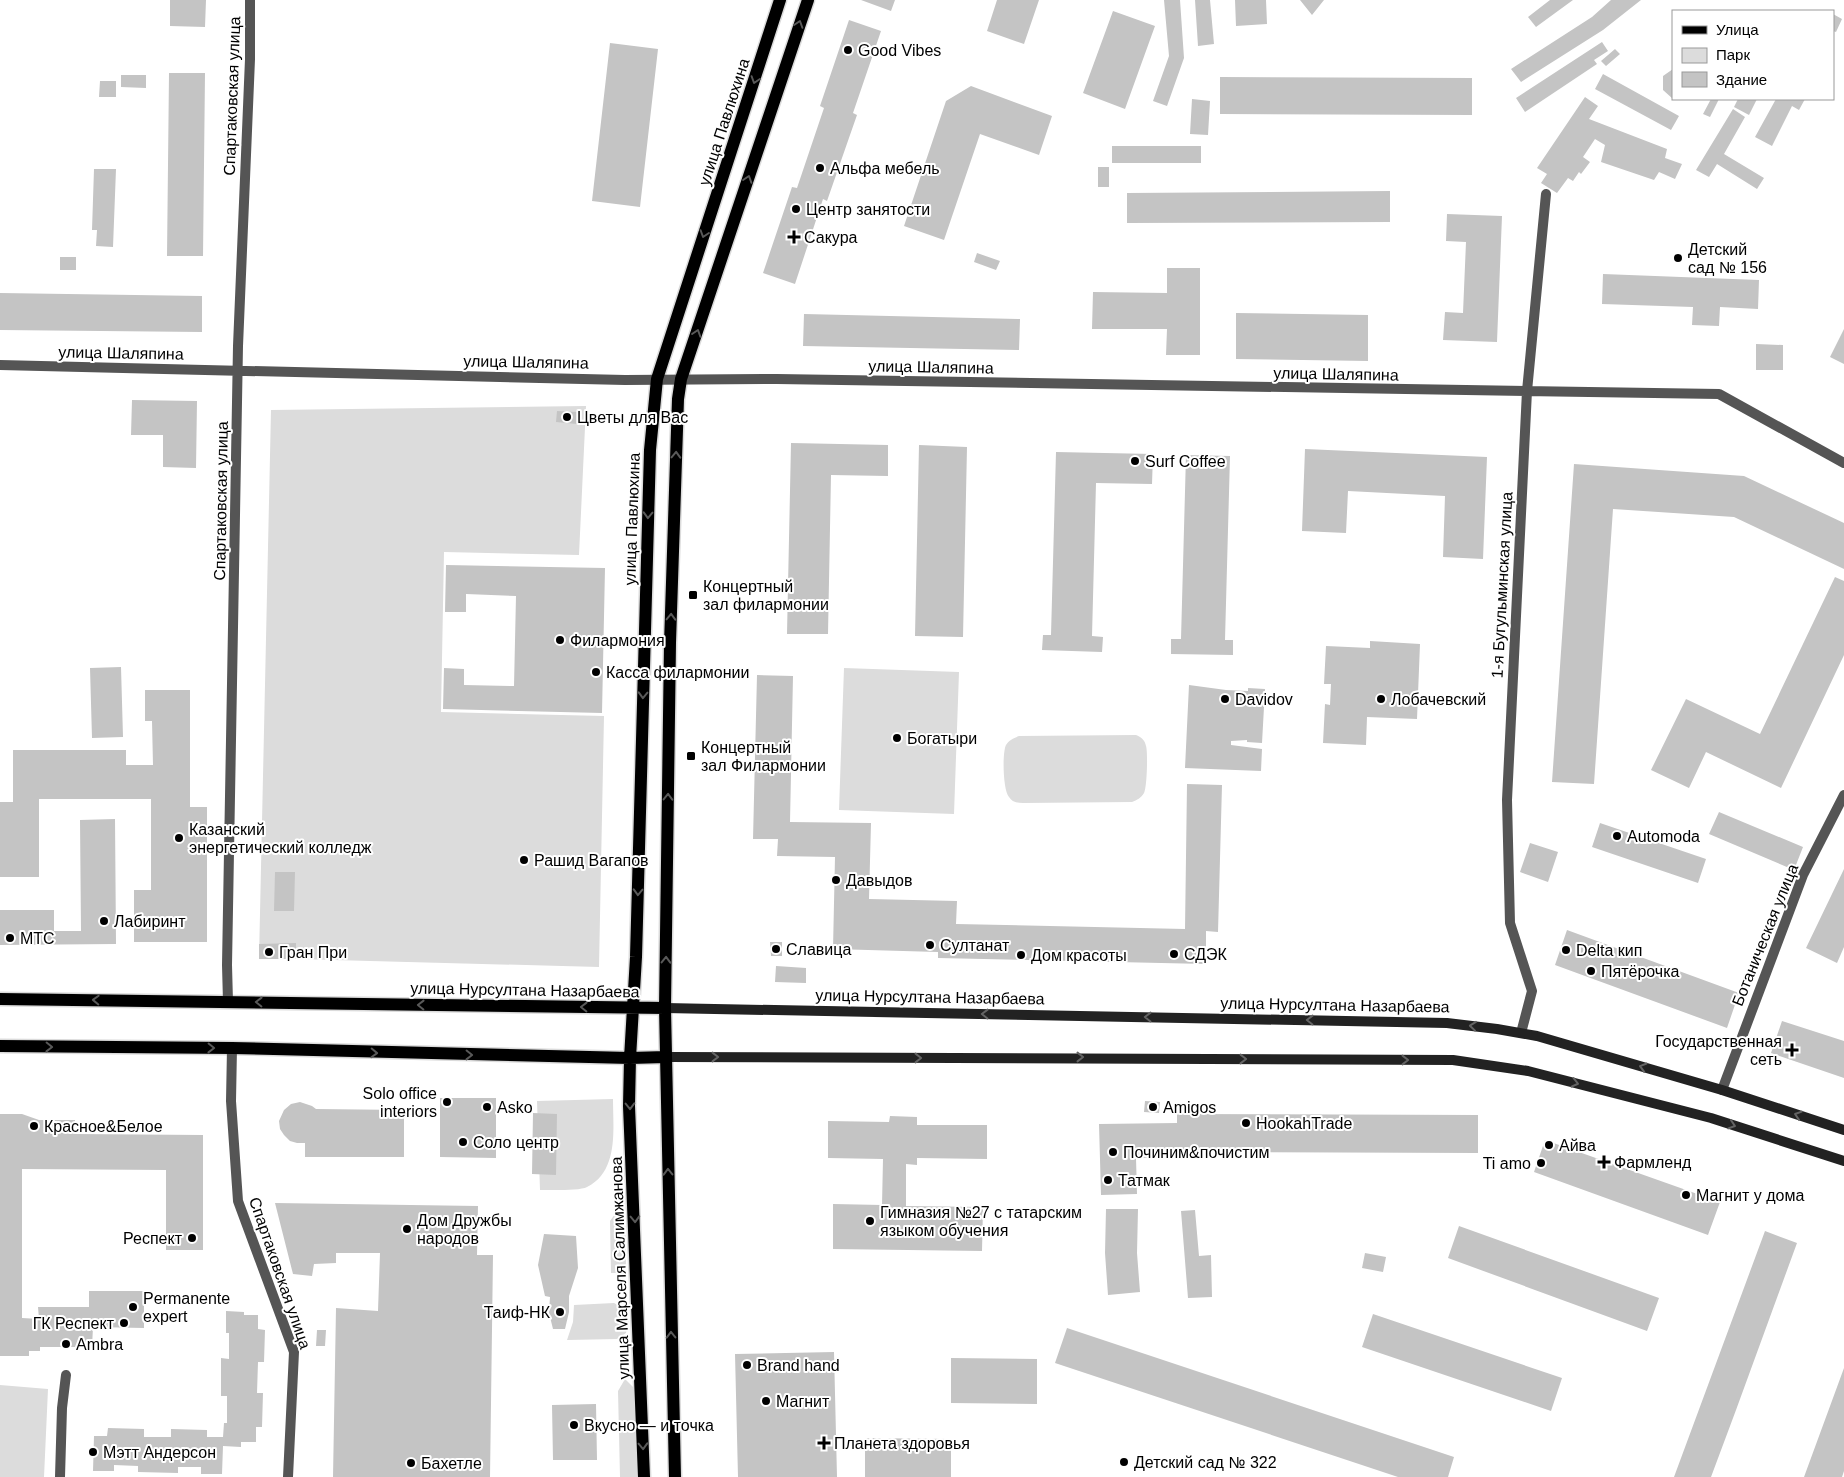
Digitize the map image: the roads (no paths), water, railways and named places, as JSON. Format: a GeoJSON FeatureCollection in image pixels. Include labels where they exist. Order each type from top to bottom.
{"type":"FeatureCollection","features":[{"type":"Feature","properties":{"kind":"main road","name":"улица Павлюхина"},"geometry":{"type":"LineString","coordinates":[[630,1058],[636,957],[650,450],[657,379],[780,0]]}},
{"type":"Feature","properties":{"kind":"main road"},"geometry":{"type":"LineString","coordinates":[[675,1477],[665,1008],[670,643],[678,399],[681,379],[808,0]]}},
{"type":"Feature","properties":{"kind":"main road","name":"улица Нурсултана Назарбаева"},"geometry":{"type":"LineString","coordinates":[[0,999],[665,1008],[1447,1023],[1537,1036],[1722,1090],[1844,1130]]}},
{"type":"Feature","properties":{"kind":"main road"},"geometry":{"type":"LineString","coordinates":[[0,1046],[232,1048],[630,1058],[1453,1060],[1528,1071],[1711,1118],[1844,1161]]}},
{"type":"Feature","properties":{"kind":"main road","name":"улица Марселя Салимжанова"},"geometry":{"type":"LineString","coordinates":[[630,1058],[629,1106],[638,1287],[644,1477]]}},
{"type":"Feature","properties":{"kind":"street","name":"Спартаковская улица"},"geometry":{"type":"LineString","coordinates":[[228,1002],[227,955],[238,370],[250,59],[250,0]]}},
{"type":"Feature","properties":{"kind":"street","name":"1-я Бугульминская улица"},"geometry":{"type":"LineString","coordinates":[[1521,1033],[1532,991],[1510,923],[1507,800],[1527,391],[1546,194]]}},
{"type":"Feature","properties":{"kind":"street","name":"улица Шаляпина"},"geometry":{"type":"LineString","coordinates":[[0,365],[657,379],[1719,394],[1844,463]]}},
{"type":"Feature","properties":{"kind":"street","name":"Ботаническая улица"},"geometry":{"type":"LineString","coordinates":[[1722,1090],[1803,875],[1844,795]]}},
{"type":"Feature","properties":{"kind":"street","name":"Спартаковская улица"},"geometry":{"type":"LineString","coordinates":[[232,1048],[231,1100],[238,1201],[294,1352],[288,1477]]}},
{"type":"Feature","properties":{"kind":"street"},"geometry":{"type":"LineString","coordinates":[[60,1477],[62,1408],[66,1375]]}},
{"type":"Feature","properties":{"kind":"place","name":"Good Vibes"},"geometry":{"type":"Point","coordinates":[848,50]}},
{"type":"Feature","properties":{"kind":"place","name":"Альфа мебель"},"geometry":{"type":"Point","coordinates":[820,168]}},
{"type":"Feature","properties":{"kind":"place","name":"Центр занятости"},"geometry":{"type":"Point","coordinates":[796,209]}},
{"type":"Feature","properties":{"kind":"place","name":"Сакура"},"geometry":{"type":"Point","coordinates":[794,237]}},
{"type":"Feature","properties":{"kind":"place","name":"Детский сад № 156"},"geometry":{"type":"Point","coordinates":[1678,258]}},
{"type":"Feature","properties":{"kind":"place","name":"Цветы для Вас"},"geometry":{"type":"Point","coordinates":[567,417]}},
{"type":"Feature","properties":{"kind":"place","name":"Surf Coffee"},"geometry":{"type":"Point","coordinates":[1135,461]}},
{"type":"Feature","properties":{"kind":"place","name":"Концертный зал филармонии"},"geometry":{"type":"Point","coordinates":[693,595]}},
{"type":"Feature","properties":{"kind":"place","name":"Филармония"},"geometry":{"type":"Point","coordinates":[560,640]}},
{"type":"Feature","properties":{"kind":"place","name":"Касса филармонии"},"geometry":{"type":"Point","coordinates":[596,672]}},
{"type":"Feature","properties":{"kind":"place","name":"Davidov"},"geometry":{"type":"Point","coordinates":[1225,699]}},
{"type":"Feature","properties":{"kind":"place","name":"Лобачевский"},"geometry":{"type":"Point","coordinates":[1381,699]}},
{"type":"Feature","properties":{"kind":"place","name":"Богатыри"},"geometry":{"type":"Point","coordinates":[897,738]}},
{"type":"Feature","properties":{"kind":"place","name":"Концертный зал Филармонии"},"geometry":{"type":"Point","coordinates":[691,756]}},
{"type":"Feature","properties":{"kind":"place","name":"Automoda"},"geometry":{"type":"Point","coordinates":[1617,836]}},
{"type":"Feature","properties":{"kind":"place","name":"Казанский энергетический колледж"},"geometry":{"type":"Point","coordinates":[179,838]}},
{"type":"Feature","properties":{"kind":"place","name":"Рашид Вагапов"},"geometry":{"type":"Point","coordinates":[524,860]}},
{"type":"Feature","properties":{"kind":"place","name":"Давыдов"},"geometry":{"type":"Point","coordinates":[836,880]}},
{"type":"Feature","properties":{"kind":"place","name":"Лабиринт"},"geometry":{"type":"Point","coordinates":[104,921]}},
{"type":"Feature","properties":{"kind":"place","name":"МТС"},"geometry":{"type":"Point","coordinates":[10,938]}},
{"type":"Feature","properties":{"kind":"place","name":"Султанат"},"geometry":{"type":"Point","coordinates":[930,945]}},
{"type":"Feature","properties":{"kind":"place","name":"Славица"},"geometry":{"type":"Point","coordinates":[776,949]}},
{"type":"Feature","properties":{"kind":"place","name":"Delta кип"},"geometry":{"type":"Point","coordinates":[1566,950]}},
{"type":"Feature","properties":{"kind":"place","name":"Гран При"},"geometry":{"type":"Point","coordinates":[269,952]}},
{"type":"Feature","properties":{"kind":"place","name":"СДЭК"},"geometry":{"type":"Point","coordinates":[1174,954]}},
{"type":"Feature","properties":{"kind":"place","name":"Дом красоты"},"geometry":{"type":"Point","coordinates":[1021,955]}},
{"type":"Feature","properties":{"kind":"place","name":"Пятёрочка"},"geometry":{"type":"Point","coordinates":[1591,971]}},
{"type":"Feature","properties":{"kind":"place","name":"Государственная сеть"},"geometry":{"type":"Point","coordinates":[1792,1050]}},
{"type":"Feature","properties":{"kind":"place","name":"Solo office interiors"},"geometry":{"type":"Point","coordinates":[447,1102]}},
{"type":"Feature","properties":{"kind":"place","name":"Asko"},"geometry":{"type":"Point","coordinates":[487,1107]}},
{"type":"Feature","properties":{"kind":"place","name":"Amigos"},"geometry":{"type":"Point","coordinates":[1153,1107]}},
{"type":"Feature","properties":{"kind":"place","name":"HookahTrade"},"geometry":{"type":"Point","coordinates":[1246,1123]}},
{"type":"Feature","properties":{"kind":"place","name":"Красное&Белое"},"geometry":{"type":"Point","coordinates":[34,1126]}},
{"type":"Feature","properties":{"kind":"place","name":"Соло центр"},"geometry":{"type":"Point","coordinates":[463,1142]}},
{"type":"Feature","properties":{"kind":"place","name":"Айва"},"geometry":{"type":"Point","coordinates":[1549,1145]}},
{"type":"Feature","properties":{"kind":"place","name":"Починим&почистим"},"geometry":{"type":"Point","coordinates":[1113,1152]}},
{"type":"Feature","properties":{"kind":"place","name":"Фармленд"},"geometry":{"type":"Point","coordinates":[1604,1162]}},
{"type":"Feature","properties":{"kind":"place","name":"Ti amo"},"geometry":{"type":"Point","coordinates":[1541,1163]}},
{"type":"Feature","properties":{"kind":"place","name":"Татмак"},"geometry":{"type":"Point","coordinates":[1108,1180]}},
{"type":"Feature","properties":{"kind":"place","name":"Магнит у дома"},"geometry":{"type":"Point","coordinates":[1686,1195]}},
{"type":"Feature","properties":{"kind":"place","name":"Гимназия №27 с татарским языком обучения"},"geometry":{"type":"Point","coordinates":[870,1221]}},
{"type":"Feature","properties":{"kind":"place","name":"Дом Дружбы народов"},"geometry":{"type":"Point","coordinates":[407,1229]}},
{"type":"Feature","properties":{"kind":"place","name":"Респект"},"geometry":{"type":"Point","coordinates":[192,1238]}},
{"type":"Feature","properties":{"kind":"place","name":"Permanente expert"},"geometry":{"type":"Point","coordinates":[133,1307]}},
{"type":"Feature","properties":{"kind":"place","name":"Таиф-НК"},"geometry":{"type":"Point","coordinates":[560,1312]}},
{"type":"Feature","properties":{"kind":"place","name":"ГК Респект"},"geometry":{"type":"Point","coordinates":[124,1323]}},
{"type":"Feature","properties":{"kind":"place","name":"Ambra"},"geometry":{"type":"Point","coordinates":[66,1344]}},
{"type":"Feature","properties":{"kind":"place","name":"Brand hand"},"geometry":{"type":"Point","coordinates":[747,1365]}},
{"type":"Feature","properties":{"kind":"place","name":"Магнит"},"geometry":{"type":"Point","coordinates":[766,1401]}},
{"type":"Feature","properties":{"kind":"place","name":"Вкусно — и точка"},"geometry":{"type":"Point","coordinates":[574,1425]}},
{"type":"Feature","properties":{"kind":"place","name":"Планета здоровья"},"geometry":{"type":"Point","coordinates":[824,1443]}},
{"type":"Feature","properties":{"kind":"place","name":"Мэтт Андерсон"},"geometry":{"type":"Point","coordinates":[93,1452]}},
{"type":"Feature","properties":{"kind":"place","name":"Детский сад № 322"},"geometry":{"type":"Point","coordinates":[1124,1462]}},
{"type":"Feature","properties":{"kind":"place","name":"Бахетле"},"geometry":{"type":"Point","coordinates":[411,1463]}}]}
